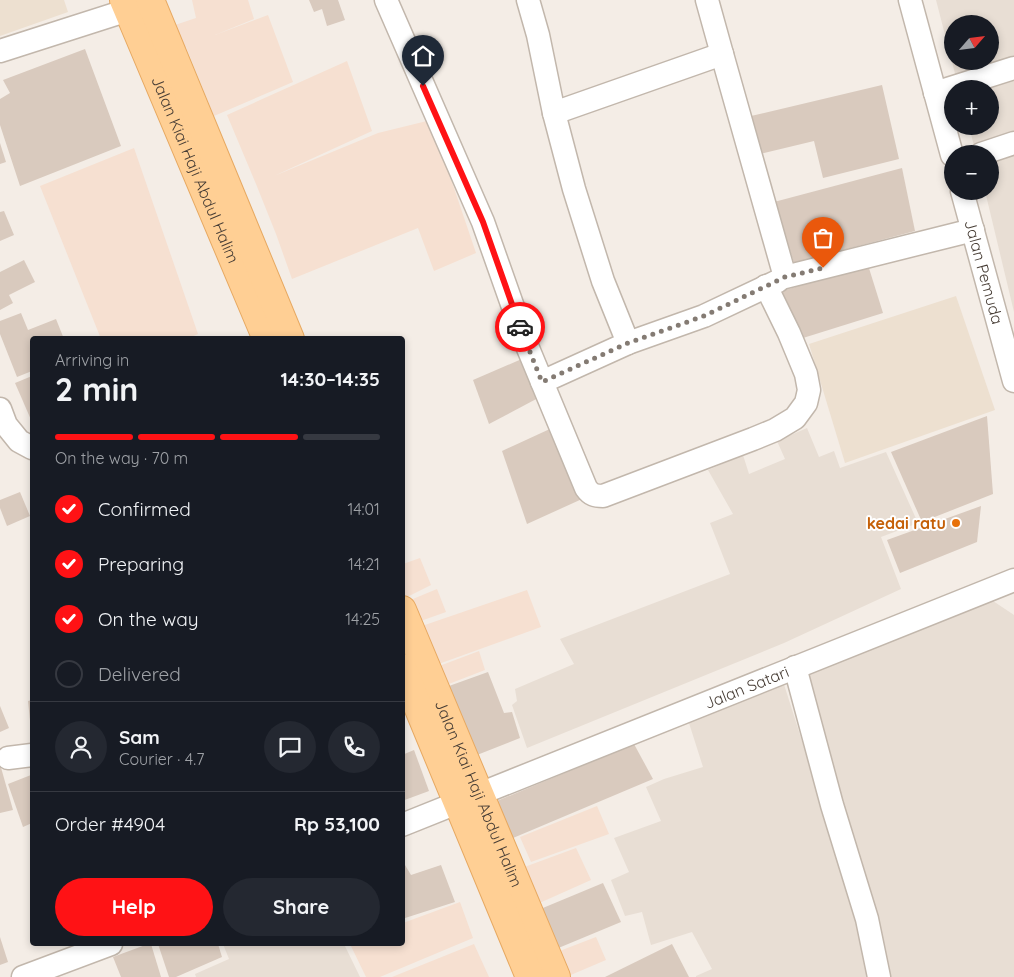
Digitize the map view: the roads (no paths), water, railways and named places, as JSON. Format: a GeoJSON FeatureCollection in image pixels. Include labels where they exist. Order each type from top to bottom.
{"type":"FeatureCollection","features":[{"type":"Feature","properties":{"kind":"main road","name":"Jalan Kiai Haji Abdul Halim"},"geometry":{"type":"LineString","coordinates":[[134,3],[266,336]]}},
{"type":"Feature","properties":{"kind":"main road","name":"Jalan Kiai Haji Abdul Halim"},"geometry":{"type":"LineString","coordinates":[[134,3],[289,336]]}},
{"type":"Feature","properties":{"kind":"main road","name":"Jalan Kiai Haji Abdul Halim"},"geometry":{"type":"LineString","coordinates":[[405,619],[530,977]]}},
{"type":"Feature","properties":{"kind":"main road","name":"Jalan Kiai Haji Abdul Halim"},"geometry":{"type":"LineString","coordinates":[[405,674],[556,977]]}},
{"type":"Feature","properties":{"kind":"street"},"geometry":{"type":"LineString","coordinates":[[386,0],[483,222],[522,332],[586,488],[596,496],[603,496],[774,430],[795,418],[806,403],[808,390],[806,374],[789,333],[775,282],[722,54],[707,0]]}},
{"type":"Feature","properties":{"kind":"street"},"geometry":{"type":"LineString","coordinates":[[528,0],[574,189],[600,272],[628,343]]}},
{"type":"Feature","properties":{"kind":"street"},"geometry":{"type":"LineString","coordinates":[[910,0],[949,145]]}},
{"type":"Feature","properties":{"kind":"street"},"geometry":{"type":"LineString","coordinates":[[0,52],[134,3]]}},
{"type":"Feature","properties":{"kind":"street"},"geometry":{"type":"LineString","coordinates":[[554,113],[722,54]]}},
{"type":"Feature","properties":{"kind":"street"},"geometry":{"type":"LineString","coordinates":[[935,93],[1014,68]]}},
{"type":"Feature","properties":{"kind":"street"},"geometry":{"type":"LineString","coordinates":[[999,148],[1014,143]]}},
{"type":"Feature","properties":{"kind":"street","name":"Jalan Pemuda"},"geometry":{"type":"LineString","coordinates":[[964,200],[1014,381]]}},
{"type":"Feature","properties":{"kind":"street"},"geometry":{"type":"LineString","coordinates":[[542,382],[628,343],[704,316],[775,282],[972,230]]}},
{"type":"Feature","properties":{"kind":"street"},"geometry":{"type":"LineString","coordinates":[[2,421],[19,441],[30,447]]}},
{"type":"Feature","properties":{"kind":"street","name":"Jalan Satari"},"geometry":{"type":"LineString","coordinates":[[405,824],[1014,580]]}},
{"type":"Feature","properties":{"kind":"street"},"geometry":{"type":"LineString","coordinates":[[795,667],[832,804],[867,919],[879,977]]}},
{"type":"Feature","properties":{"kind":"street"},"geometry":{"type":"LineString","coordinates":[[8,758],[30,755]]}},
{"type":"Feature","properties":{"kind":"street"},"geometry":{"type":"LineString","coordinates":[[23,977],[106,946]]}},
{"type":"Feature","properties":{"kind":"place","name":"kedai ratu"},"geometry":{"type":"Point","coordinates":[956,523]}}]}
